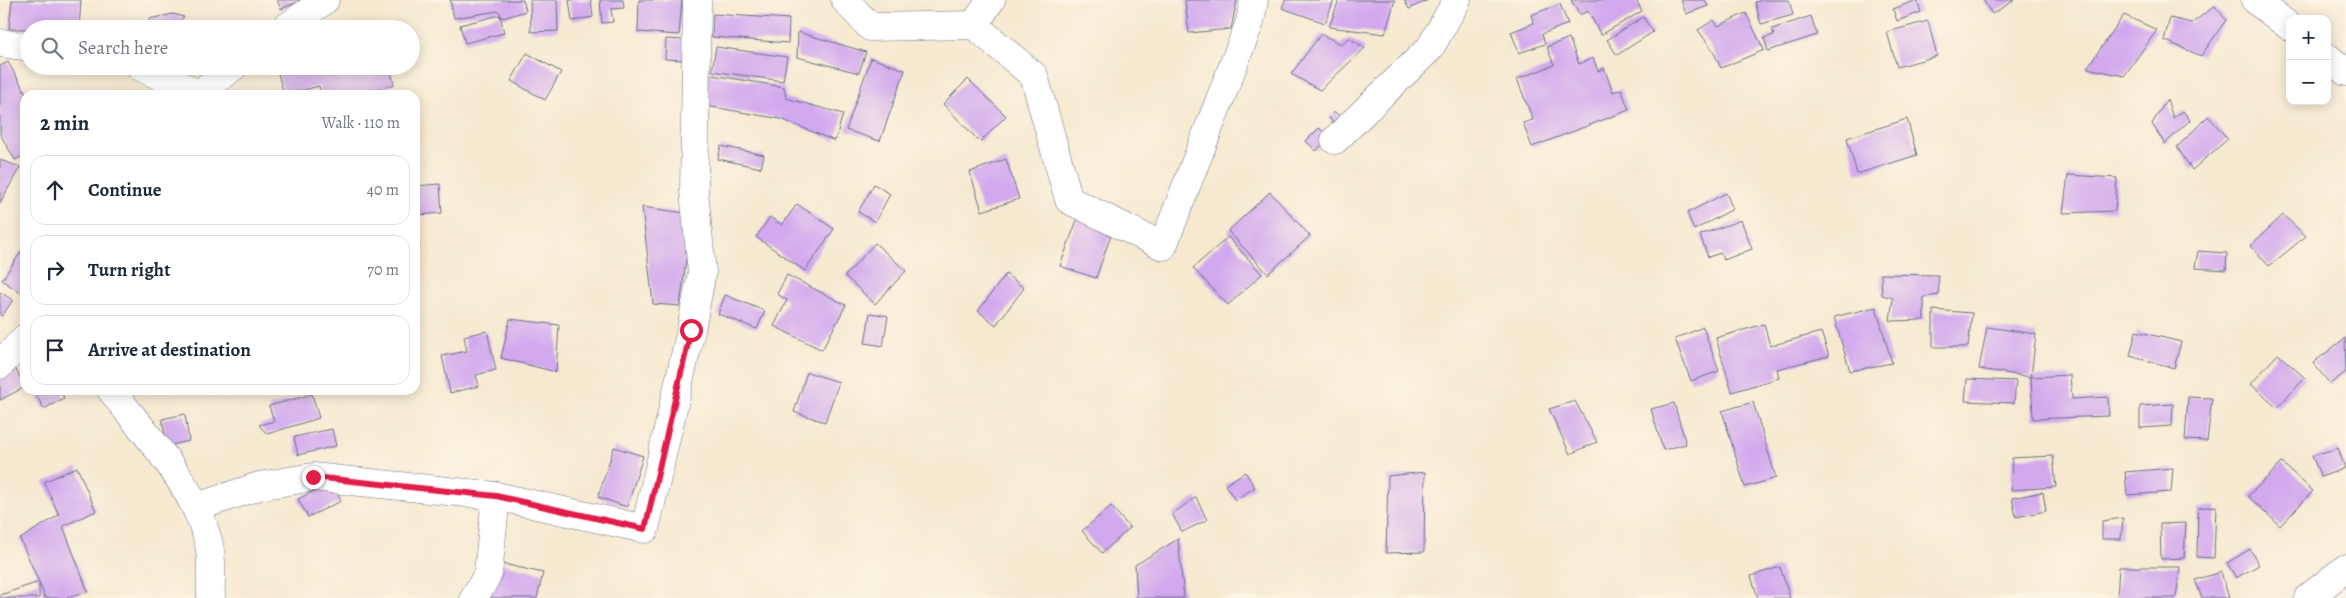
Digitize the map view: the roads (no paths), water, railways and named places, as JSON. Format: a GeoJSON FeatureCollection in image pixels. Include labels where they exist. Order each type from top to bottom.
{"type":"FeatureCollection","features":[{"type":"Feature","properties":{"kind":"street"},"geometry":{"type":"LineString","coordinates":[[297,20],[325,0]]}},
{"type":"Feature","properties":{"kind":"street"},"geometry":{"type":"LineString","coordinates":[[197,507],[259,486],[313,477],[496,496],[645,529],[691,330],[702,272],[694,191],[697,0]]}},
{"type":"Feature","properties":{"kind":"street"},"geometry":{"type":"LineString","coordinates":[[845,0],[870,27],[974,25],[1034,76],[1069,200],[1163,246],[1250,22],[1254,0]]}},
{"type":"Feature","properties":{"kind":"street"},"geometry":{"type":"LineString","coordinates":[[974,25],[991,0]]}},
{"type":"Feature","properties":{"kind":"street"},"geometry":{"type":"LineString","coordinates":[[1335,140],[1430,48],[1457,0]]}},
{"type":"Feature","properties":{"kind":"street"},"geometry":{"type":"LineString","coordinates":[[2255,0],[2286,24]]}},
{"type":"Feature","properties":{"kind":"street"},"geometry":{"type":"LineString","coordinates":[[0,43],[20,46]]}},
{"type":"Feature","properties":{"kind":"street"},"geometry":{"type":"LineString","coordinates":[[2331,60],[2346,72]]}},
{"type":"Feature","properties":{"kind":"street"},"geometry":{"type":"LineString","coordinates":[[157,75],[188,90]]}},
{"type":"Feature","properties":{"kind":"street"},"geometry":{"type":"LineString","coordinates":[[204,90],[223,75]]}},
{"type":"Feature","properties":{"kind":"street"},"geometry":{"type":"LineString","coordinates":[[0,365],[20,343]]}},
{"type":"Feature","properties":{"kind":"street"},"geometry":{"type":"LineString","coordinates":[[115,395],[184,483],[197,507],[209,546],[211,598]]}},
{"type":"Feature","properties":{"kind":"street"},"geometry":{"type":"LineString","coordinates":[[474,598],[488,574],[496,496]]}},
{"type":"Feature","properties":{"kind":"street"},"geometry":{"type":"LineString","coordinates":[[2308,598],[2346,568]]}}]}
